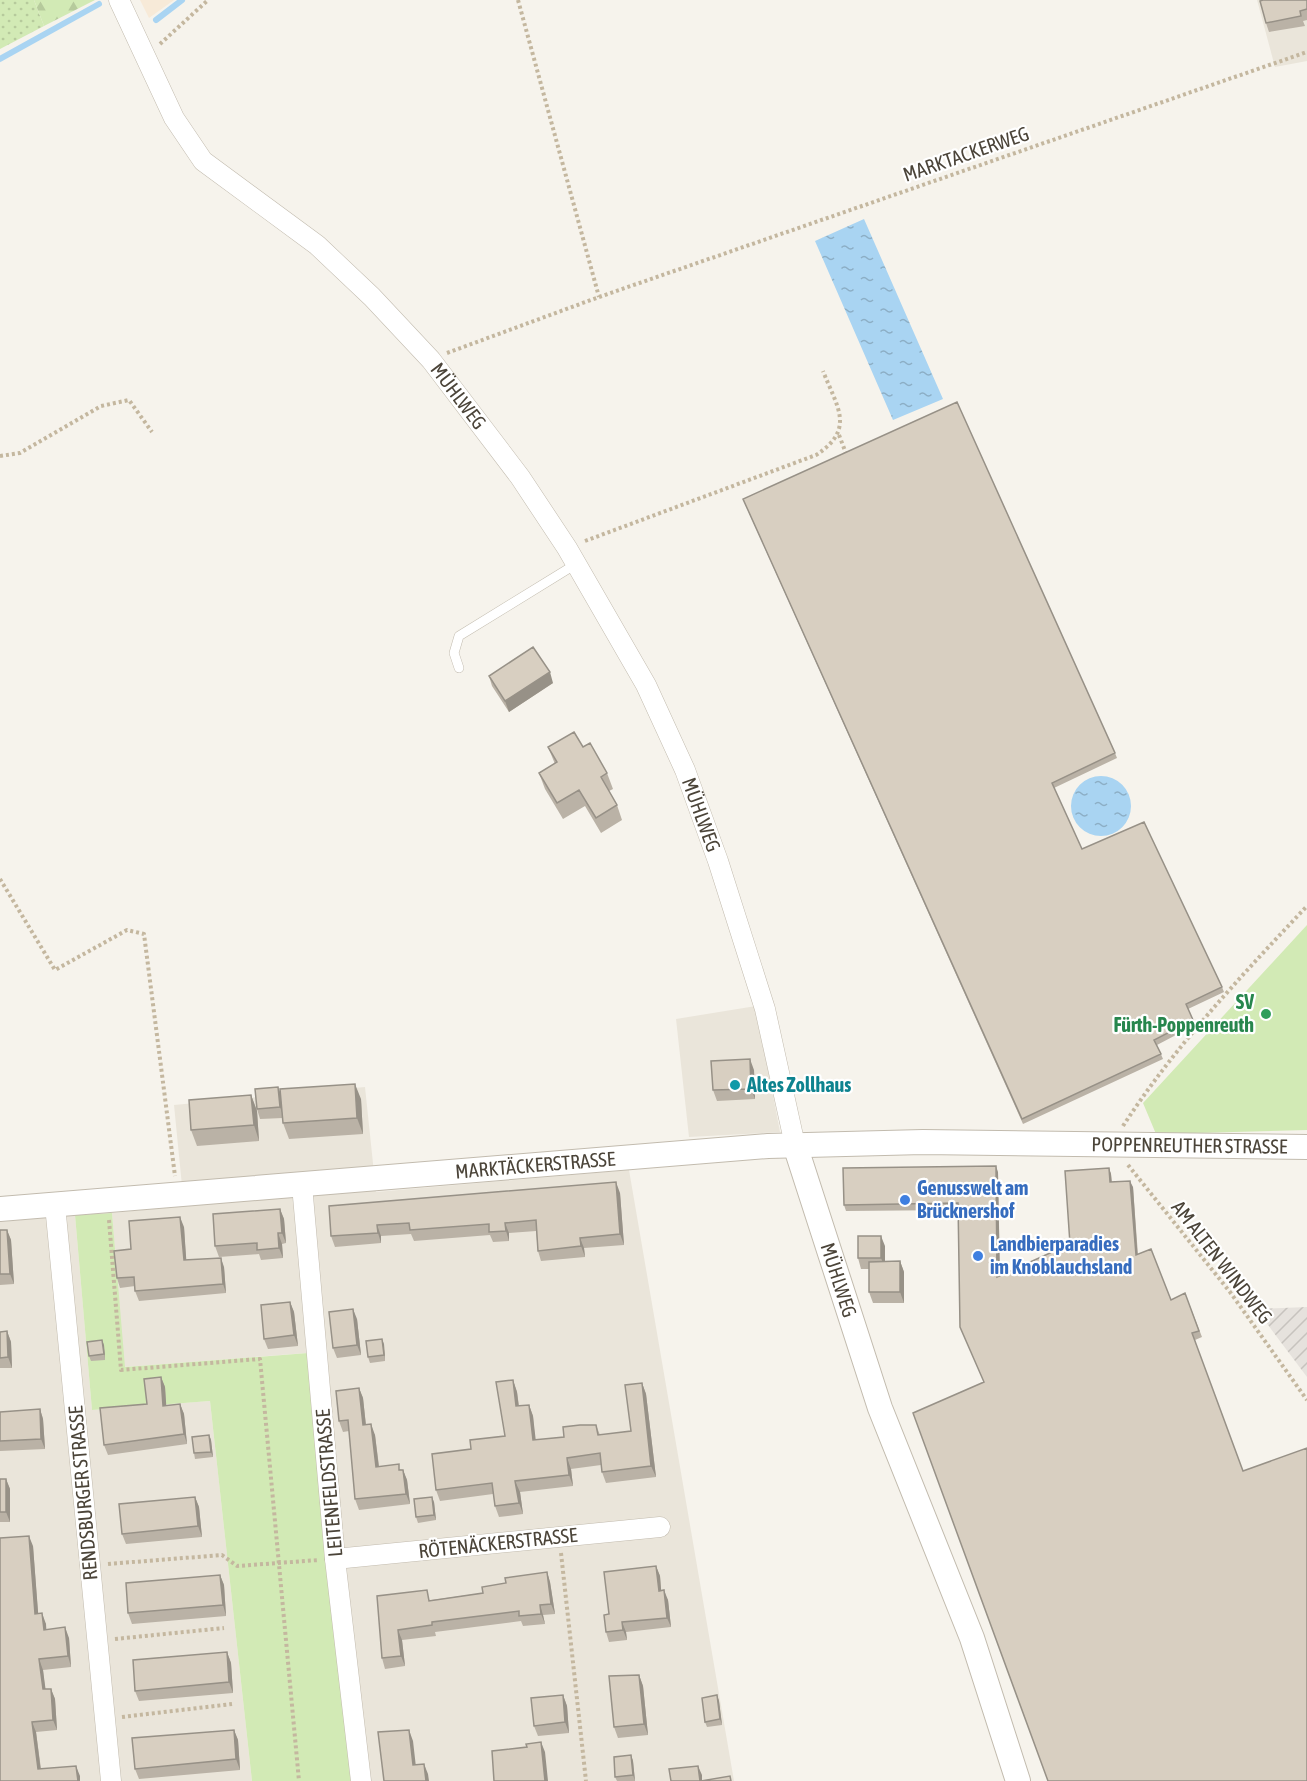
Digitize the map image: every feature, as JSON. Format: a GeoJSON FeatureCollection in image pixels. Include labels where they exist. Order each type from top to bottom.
{"type":"FeatureCollection","features":[{"type":"Feature","properties":{"kind":"street","name":"MÜHLWEG"},"geometry":{"type":"LineString","coordinates":[[119,0],[174,118],[203,161],[317,245],[372,297],[431,360],[520,477],[572,556],[646,684],[685,770],[718,861],[765,1009],[795,1145],[880,1408],[972,1638],[1018,1781]]}},
{"type":"Feature","properties":{"kind":"street","name":"MARKTÄCKERSTRASSE"},"geometry":{"type":"LineString","coordinates":[[0,1209],[682,1151],[923,1142],[1072,1143]]}},
{"type":"Feature","properties":{"kind":"street","name":"POPPENREUTHER STRASSE"},"geometry":{"type":"LineString","coordinates":[[1072,1143],[1307,1147]]}},
{"type":"Feature","properties":{"kind":"street","name":"LEITENFELDSTRASSE"},"geometry":{"type":"LineString","coordinates":[[302,1185],[335,1558],[361,1781]]}},
{"type":"Feature","properties":{"kind":"street","name":"RENDSBURGER STRASSE"},"geometry":{"type":"LineString","coordinates":[[55,1205],[111,1781]]}},
{"type":"Feature","properties":{"kind":"street","name":"RÖTENÄCKERSTRASSE"},"geometry":{"type":"LineString","coordinates":[[335,1558],[660,1527]]}},
{"type":"Feature","properties":{"kind":"lane"},"geometry":{"type":"LineString","coordinates":[[459,668],[454,653],[459,636],[572,556]]}},
{"type":"Feature","properties":{"kind":"path"},"geometry":{"type":"LineString","coordinates":[[146,57],[208,0]]}},
{"type":"Feature","properties":{"kind":"path"},"geometry":{"type":"LineString","coordinates":[[518,0],[599,297]]}},
{"type":"Feature","properties":{"kind":"path","name":"MARKTACKERWEG"},"geometry":{"type":"LineString","coordinates":[[431,360],[599,297],[1307,51]]}},
{"type":"Feature","properties":{"kind":"path"},"geometry":{"type":"LineString","coordinates":[[572,556],[816,455],[830,446],[839,434],[842,420],[823,371]]}},
{"type":"Feature","properties":{"kind":"path"},"geometry":{"type":"LineString","coordinates":[[0,456],[20,453],[101,406],[129,400],[152,432]]}},
{"type":"Feature","properties":{"kind":"path"},"geometry":{"type":"LineString","coordinates":[[839,434],[848,457]]}},
{"type":"Feature","properties":{"kind":"path"},"geometry":{"type":"LineString","coordinates":[[0,879],[55,970],[127,930],[144,934],[176,1195]]}},
{"type":"Feature","properties":{"kind":"path"},"geometry":{"type":"LineString","coordinates":[[1110,1144],[1143,1095],[1227,991],[1307,906]]}},
{"type":"Feature","properties":{"kind":"path","name":"AM ALTEN WINDWEG"},"geometry":{"type":"LineString","coordinates":[[1110,1144],[1230,1292],[1307,1400]]}},
{"type":"Feature","properties":{"kind":"path"},"geometry":{"type":"LineString","coordinates":[[107,1200],[121,1370],[260,1359],[299,1781]]}},
{"type":"Feature","properties":{"kind":"path"},"geometry":{"type":"LineString","coordinates":[[560,1537],[586,1781]]}},
{"type":"Feature","properties":{"kind":"path"},"geometry":{"type":"LineString","coordinates":[[90,1566],[222,1555],[237,1566],[335,1558]]}},
{"type":"Feature","properties":{"kind":"path"},"geometry":{"type":"LineString","coordinates":[[97,1641],[224,1628]]}},
{"type":"Feature","properties":{"kind":"path"},"geometry":{"type":"LineString","coordinates":[[105,1719],[232,1704]]}},
{"type":"Feature","properties":{"kind":"shaded area"},"geometry":{"type":"Polygon","coordinates":[[[140,0],[174,0],[149,18],[140,0]]]}},
{"type":"Feature","properties":{"kind":"shaded area"},"geometry":{"type":"Polygon","coordinates":[[[1257,0],[1307,0],[1307,61],[1275,67],[1257,0]]]}},
{"type":"Feature","properties":{"kind":"shaded area"},"geometry":{"type":"Polygon","coordinates":[[[756,1006],[780,1132],[689,1137],[676,1019],[756,1006]]]}},
{"type":"Feature","properties":{"kind":"shaded area"},"geometry":{"type":"Polygon","coordinates":[[[365,1087],[376,1192],[629,1170],[734,1781],[354,1781],[307,1353],[124,1367],[112,1213],[184,1206],[174,1105],[365,1087]]]}},
{"type":"Feature","properties":{"kind":"shaded area"},"geometry":{"type":"Polygon","coordinates":[[[75,1215],[92,1410],[210,1401],[252,1781],[0,1781],[0,1222],[75,1215]]]}},
{"type":"Feature","properties":{"kind":"shaded area"},"geometry":{"type":"Polygon","coordinates":[[[1307,1307],[1307,1377],[1256,1309],[1307,1307]]]}},
{"type":"Feature","properties":{"kind":"green space"},"geometry":{"type":"Polygon","coordinates":[[[0,0],[34,0],[44,26],[0,49],[0,0]]]}},
{"type":"Feature","properties":{"kind":"green space"},"geometry":{"type":"Polygon","coordinates":[[[34,0],[95,0],[44,26],[34,0]]]}},
{"type":"Feature","properties":{"kind":"green space","name":"SV Fürth-Poppenreuth"},"geometry":{"type":"Polygon","coordinates":[[[1307,925],[1307,1130],[1156,1134],[1143,1103],[1307,925]]]}},
{"type":"Feature","properties":{"kind":"green space"},"geometry":{"type":"Polygon","coordinates":[[[112,1213],[125,1367],[308,1353],[354,1781],[252,1781],[210,1401],[92,1410],[75,1215],[112,1213]]]}},
{"type":"Feature","properties":{"kind":"water"},"geometry":{"type":"Polygon","coordinates":[[[864,219],[943,399],[893,420],[815,241],[864,219]]]}},
{"type":"Feature","properties":{"kind":"water"},"geometry":{"type":"Polygon","coordinates":[[[1095,776],[1107,776],[1118,781],[1126,789],[1131,806],[1129,818],[1118,831],[1107,836],[1095,836],[1084,831],[1076,823],[1071,812],[1071,800],[1076,789],[1084,781],[1095,776]]]}},
{"type":"Feature","properties":{"kind":"building"},"geometry":{"type":"Polygon","coordinates":[[[1307,0],[1307,9],[1300,11],[1301,16],[1266,23],[1260,1],[1307,0]]]}},
{"type":"Feature","properties":{"kind":"building"},"geometry":{"type":"Polygon","coordinates":[[[957,402],[1115,753],[1052,783],[1082,849],[1144,822],[1222,987],[1186,1004],[1193,1020],[1154,1040],[1161,1054],[1022,1119],[743,499],[957,402]]]}},
{"type":"Feature","properties":{"kind":"building"},"geometry":{"type":"Polygon","coordinates":[[[533,647],[550,672],[505,701],[489,676],[533,647]]]}},
{"type":"Feature","properties":{"kind":"building"},"geometry":{"type":"Polygon","coordinates":[[[574,732],[583,747],[590,743],[607,773],[601,777],[617,805],[596,818],[579,790],[557,803],[539,773],[557,762],[548,747],[574,732]]]}},
{"type":"Feature","properties":{"kind":"building"},"geometry":{"type":"Polygon","coordinates":[[[750,1059],[751,1089],[713,1090],[711,1061],[750,1059]]]}},
{"type":"Feature","properties":{"kind":"building"},"geometry":{"type":"Polygon","coordinates":[[[355,1084],[357,1118],[283,1123],[280,1089],[355,1084]]]}},
{"type":"Feature","properties":{"kind":"building"},"geometry":{"type":"Polygon","coordinates":[[[278,1087],[280,1107],[257,1109],[255,1089],[278,1087]]]}},
{"type":"Feature","properties":{"kind":"building"},"geometry":{"type":"Polygon","coordinates":[[[251,1095],[254,1125],[191,1130],[189,1100],[251,1095]]]}},
{"type":"Feature","properties":{"kind":"building"},"geometry":{"type":"Polygon","coordinates":[[[996,1166],[997,1277],[1070,1244],[1065,1171],[1109,1168],[1110,1182],[1130,1181],[1136,1255],[1151,1249],[1171,1300],[1185,1293],[1199,1331],[1192,1333],[1243,1471],[1307,1448],[1307,1781],[1048,1781],[913,1413],[984,1382],[960,1327],[958,1203],[844,1205],[843,1168],[996,1166]]]}},
{"type":"Feature","properties":{"kind":"building"},"geometry":{"type":"Polygon","coordinates":[[[616,1182],[620,1234],[580,1238],[581,1246],[538,1251],[536,1220],[505,1223],[506,1231],[489,1232],[489,1224],[410,1230],[409,1223],[377,1225],[378,1233],[331,1236],[329,1206],[616,1182]]]}},
{"type":"Feature","properties":{"kind":"building"},"geometry":{"type":"Polygon","coordinates":[[[280,1209],[282,1233],[278,1233],[279,1248],[257,1250],[257,1243],[215,1246],[213,1214],[280,1209]]]}},
{"type":"Feature","properties":{"kind":"building"},"geometry":{"type":"Polygon","coordinates":[[[180,1217],[184,1260],[221,1258],[223,1284],[135,1291],[134,1277],[117,1278],[114,1251],[131,1249],[129,1221],[180,1217]]]}},
{"type":"Feature","properties":{"kind":"building"},"geometry":{"type":"Polygon","coordinates":[[[0,1230],[7,1230],[10,1274],[0,1274],[0,1230]]]}},
{"type":"Feature","properties":{"kind":"building"},"geometry":{"type":"Polygon","coordinates":[[[858,1236],[881,1236],[881,1258],[858,1258],[858,1236]]]}},
{"type":"Feature","properties":{"kind":"building"},"geometry":{"type":"Polygon","coordinates":[[[900,1261],[900,1292],[869,1292],[869,1262],[900,1261]]]}},
{"type":"Feature","properties":{"kind":"building"},"geometry":{"type":"Polygon","coordinates":[[[290,1302],[294,1335],[264,1339],[261,1305],[290,1302]]]}},
{"type":"Feature","properties":{"kind":"building"},"geometry":{"type":"Polygon","coordinates":[[[353,1309],[357,1345],[333,1348],[329,1312],[353,1309]]]}},
{"type":"Feature","properties":{"kind":"building"},"geometry":{"type":"Polygon","coordinates":[[[7,1331],[8,1357],[0,1358],[0,1332],[7,1331]]]}},
{"type":"Feature","properties":{"kind":"building"},"geometry":{"type":"Polygon","coordinates":[[[382,1339],[384,1355],[368,1357],[366,1341],[382,1339]]]}},
{"type":"Feature","properties":{"kind":"building"},"geometry":{"type":"Polygon","coordinates":[[[102,1340],[104,1354],[89,1356],[87,1342],[102,1340]]]}},
{"type":"Feature","properties":{"kind":"building"},"geometry":{"type":"Polygon","coordinates":[[[161,1377],[163,1406],[180,1404],[184,1434],[104,1445],[100,1408],[147,1404],[144,1379],[161,1377]]]}},
{"type":"Feature","properties":{"kind":"building"},"geometry":{"type":"Polygon","coordinates":[[[513,1380],[516,1406],[529,1405],[533,1440],[564,1437],[563,1427],[580,1425],[596,1425],[598,1435],[631,1431],[625,1385],[642,1383],[651,1466],[602,1472],[600,1453],[567,1458],[569,1475],[515,1481],[519,1503],[495,1506],[492,1483],[436,1490],[432,1454],[471,1449],[470,1440],[505,1436],[496,1382],[513,1380]]]}},
{"type":"Feature","properties":{"kind":"building"},"geometry":{"type":"Polygon","coordinates":[[[359,1388],[363,1425],[371,1424],[376,1467],[399,1464],[399,1470],[403,1470],[406,1494],[355,1499],[348,1420],[339,1421],[336,1391],[359,1388]]]}},
{"type":"Feature","properties":{"kind":"building"},"geometry":{"type":"Polygon","coordinates":[[[40,1409],[41,1439],[0,1441],[0,1412],[40,1409]]]}},
{"type":"Feature","properties":{"kind":"building"},"geometry":{"type":"Polygon","coordinates":[[[209,1435],[211,1452],[194,1453],[192,1437],[209,1435]]]}},
{"type":"Feature","properties":{"kind":"building"},"geometry":{"type":"Polygon","coordinates":[[[0,1479],[6,1479],[6,1512],[0,1512],[0,1479]]]}},
{"type":"Feature","properties":{"kind":"building"},"geometry":{"type":"Polygon","coordinates":[[[195,1497],[198,1526],[122,1534],[119,1504],[195,1497]]]}},
{"type":"Feature","properties":{"kind":"building"},"geometry":{"type":"Polygon","coordinates":[[[432,1497],[434,1515],[416,1517],[414,1499],[432,1497]]]}},
{"type":"Feature","properties":{"kind":"building"},"geometry":{"type":"Polygon","coordinates":[[[29,1536],[35,1614],[42,1613],[44,1630],[65,1627],[68,1656],[39,1659],[43,1689],[51,1689],[53,1720],[32,1722],[38,1769],[76,1766],[78,1781],[0,1781],[0,1538],[29,1536]]]}},
{"type":"Feature","properties":{"kind":"building"},"geometry":{"type":"Polygon","coordinates":[[[656,1566],[659,1591],[664,1590],[667,1618],[622,1622],[623,1630],[606,1632],[604,1615],[609,1614],[604,1572],[656,1566]]]}},
{"type":"Feature","properties":{"kind":"building"},"geometry":{"type":"Polygon","coordinates":[[[547,1572],[551,1604],[540,1605],[541,1614],[519,1616],[519,1611],[432,1622],[432,1625],[398,1630],[401,1656],[382,1658],[377,1596],[427,1590],[429,1601],[483,1593],[482,1587],[506,1583],[505,1578],[547,1572]]]}},
{"type":"Feature","properties":{"kind":"building"},"geometry":{"type":"Polygon","coordinates":[[[220,1575],[223,1605],[128,1613],[126,1583],[220,1575]]]}},
{"type":"Feature","properties":{"kind":"building"},"geometry":{"type":"Polygon","coordinates":[[[227,1652],[229,1682],[135,1691],[133,1660],[227,1652]]]}},
{"type":"Feature","properties":{"kind":"building"},"geometry":{"type":"Polygon","coordinates":[[[639,1675],[644,1724],[614,1727],[609,1676],[639,1675]]]}},
{"type":"Feature","properties":{"kind":"building"},"geometry":{"type":"Polygon","coordinates":[[[563,1695],[565,1722],[534,1726],[531,1698],[563,1695]]]}},
{"type":"Feature","properties":{"kind":"building"},"geometry":{"type":"Polygon","coordinates":[[[717,1695],[720,1719],[705,1722],[702,1698],[717,1695]]]}},
{"type":"Feature","properties":{"kind":"building"},"geometry":{"type":"Polygon","coordinates":[[[234,1730],[236,1759],[135,1769],[132,1738],[234,1730]]]}},
{"type":"Feature","properties":{"kind":"building"},"geometry":{"type":"Polygon","coordinates":[[[409,1730],[413,1765],[424,1764],[426,1781],[384,1781],[378,1732],[409,1730]]]}},
{"type":"Feature","properties":{"kind":"building"},"geometry":{"type":"Polygon","coordinates":[[[541,1742],[545,1781],[494,1781],[492,1751],[527,1747],[526,1744],[541,1742]]]}},
{"type":"Feature","properties":{"kind":"building"},"geometry":{"type":"Polygon","coordinates":[[[631,1755],[633,1775],[615,1777],[614,1757],[631,1755]]]}},
{"type":"Feature","properties":{"kind":"building"},"geometry":{"type":"Polygon","coordinates":[[[698,1766],[700,1781],[671,1781],[669,1769],[698,1766]]]}},
{"type":"Feature","properties":{"kind":"building"},"geometry":{"type":"Polygon","coordinates":[[[730,1776],[731,1781],[701,1781],[730,1776]]]}},
{"type":"Feature","properties":{"kind":"waterway"},"geometry":{"type":"LineString","coordinates":[[156,20],[182,0]]}},
{"type":"Feature","properties":{"kind":"waterway"},"geometry":{"type":"LineString","coordinates":[[0,59],[99,4]]}},
{"type":"Feature","properties":{"kind":"place","name":"SV Fürth-Poppenreuth"},"geometry":{"type":"Point","coordinates":[1266,1014]}},
{"type":"Feature","properties":{"kind":"place","name":"Altes Zollhaus"},"geometry":{"type":"Point","coordinates":[735,1085]}},
{"type":"Feature","properties":{"kind":"place","name":"Genusswelt am Brücknershof"},"geometry":{"type":"Point","coordinates":[905,1200]}},
{"type":"Feature","properties":{"kind":"place","name":"Landbierparadies im Knoblauchsland"},"geometry":{"type":"Point","coordinates":[978,1256]}}]}
